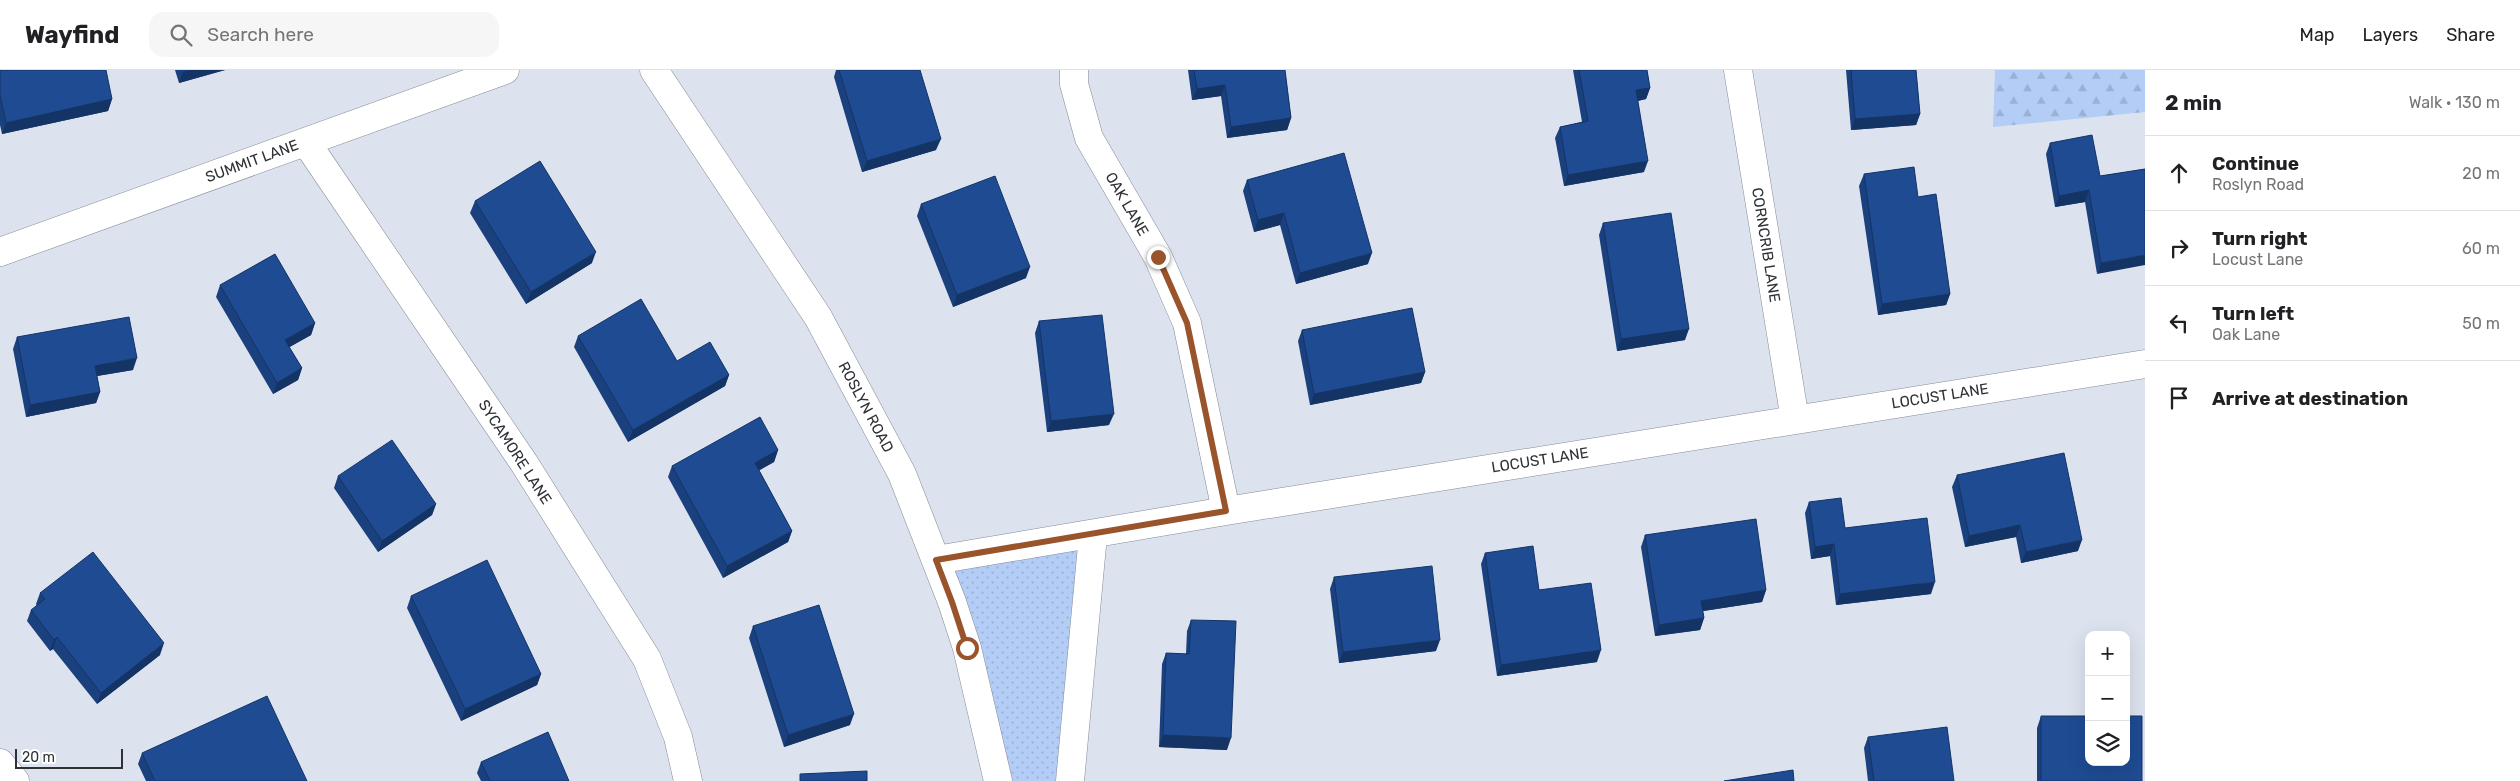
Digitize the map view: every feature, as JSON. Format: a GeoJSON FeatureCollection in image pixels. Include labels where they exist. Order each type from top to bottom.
{"type":"FeatureCollection","features":[{"type":"Feature","properties":{"kind":"street","name":"SUMMIT LANE"},"geometry":{"type":"LineString","coordinates":[[0,252],[505,70]]}},
{"type":"Feature","properties":{"kind":"street","name":"ROSLYN ROAD"},"geometry":{"type":"LineString","coordinates":[[654,70],[818,317],[902,474],[952,602],[967,648],[998,781]]}},
{"type":"Feature","properties":{"kind":"street","name":"OAK LANE"},"geometry":{"type":"LineString","coordinates":[[1074,70],[1074,84],[1090,138],[1158,257],[1187,323],[1226,511]]}},
{"type":"Feature","properties":{"kind":"street","name":"CORNCRIB LANE"},"geometry":{"type":"LineString","coordinates":[[1738,70],[1795,420]]}},
{"type":"Feature","properties":{"kind":"street","name":"SYCAMORE LANE"},"geometry":{"type":"LineString","coordinates":[[306,142],[524,463],[647,659],[678,737],[688,781]]}},
{"type":"Feature","properties":{"kind":"street","name":"LOCUST LANE"},"geometry":{"type":"LineString","coordinates":[[936,560],[1093,535],[1226,511],[2145,364]]}},
{"type":"Feature","properties":{"kind":"street"},"geometry":{"type":"LineString","coordinates":[[1070,781],[1093,535]]}},
{"type":"Feature","properties":{"kind":"street"},"geometry":{"type":"LineString","coordinates":[[0,763],[16,781]]}},
{"type":"Feature","properties":{"kind":"green space"},"geometry":{"type":"Polygon","coordinates":[[[1995,70],[2145,70],[2145,112],[1993,127],[1995,70]]]}},
{"type":"Feature","properties":{"kind":"green space"},"geometry":{"type":"Polygon","coordinates":[[[1093,535],[1070,781],[994,781],[936,560],[1093,535]]]}},
{"type":"Feature","properties":{"kind":"building"},"geometry":{"type":"Polygon","coordinates":[[[0,70],[106,70],[112,99],[6,123],[0,95],[0,70]]]}},
{"type":"Feature","properties":{"kind":"building"},"geometry":{"type":"Polygon","coordinates":[[[839,70],[920,70],[941,139],[867,161],[839,70]]]}},
{"type":"Feature","properties":{"kind":"building"},"geometry":{"type":"Polygon","coordinates":[[[1194,70],[1285,70],[1291,118],[1231,127],[1225,85],[1197,89],[1194,70]]]}},
{"type":"Feature","properties":{"kind":"building"},"geometry":{"type":"Polygon","coordinates":[[[1579,70],[1647,70],[1650,88],[1636,90],[1648,161],[1568,175],[1560,127],[1588,121],[1579,70]]]}},
{"type":"Feature","properties":{"kind":"building"},"geometry":{"type":"Polygon","coordinates":[[[1851,70],[1916,70],[1920,114],[1855,119],[1851,70]]]}},
{"type":"Feature","properties":{"kind":"building"},"geometry":{"type":"Polygon","coordinates":[[[2092,135],[2100,176],[2145,169],[2145,255],[2101,263],[2089,190],[2059,196],[2050,143],[2092,135]]]}},
{"type":"Feature","properties":{"kind":"building"},"geometry":{"type":"Polygon","coordinates":[[[1344,153],[1372,253],[1300,273],[1284,213],[1258,220],[1247,180],[1344,153]]]}},
{"type":"Feature","properties":{"kind":"building"},"geometry":{"type":"Polygon","coordinates":[[[540,161],[596,252],[531,292],[475,201],[540,161]]]}},
{"type":"Feature","properties":{"kind":"building"},"geometry":{"type":"Polygon","coordinates":[[[1914,167],[1918,197],[1936,194],[1950,294],[1882,304],[1864,174],[1914,167]]]}},
{"type":"Feature","properties":{"kind":"building"},"geometry":{"type":"Polygon","coordinates":[[[995,176],[1030,267],[957,295],[921,204],[995,176]]]}},
{"type":"Feature","properties":{"kind":"building"},"geometry":{"type":"Polygon","coordinates":[[[1671,213],[1689,329],[1621,339],[1603,223],[1671,213]]]}},
{"type":"Feature","properties":{"kind":"building"},"geometry":{"type":"Polygon","coordinates":[[[275,254],[315,323],[285,340],[302,368],[277,383],[220,285],[275,254]]]}},
{"type":"Feature","properties":{"kind":"building"},"geometry":{"type":"Polygon","coordinates":[[[641,299],[677,361],[710,342],[729,375],[633,430],[578,336],[641,299]]]}},
{"type":"Feature","properties":{"kind":"building"},"geometry":{"type":"Polygon","coordinates":[[[1412,308],[1425,372],[1314,394],[1302,330],[1412,308]]]}},
{"type":"Feature","properties":{"kind":"building"},"geometry":{"type":"Polygon","coordinates":[[[1102,315],[1114,414],[1051,421],[1039,321],[1102,315]]]}},
{"type":"Feature","properties":{"kind":"building"},"geometry":{"type":"Polygon","coordinates":[[[129,317],[137,358],[95,366],[100,392],[30,405],[17,337],[129,317]]]}},
{"type":"Feature","properties":{"kind":"building"},"geometry":{"type":"Polygon","coordinates":[[[760,417],[778,450],[755,463],[792,531],[727,566],[672,466],[760,417]]]}},
{"type":"Feature","properties":{"kind":"building"},"geometry":{"type":"Polygon","coordinates":[[[392,440],[436,504],[382,541],[338,476],[392,440]]]}},
{"type":"Feature","properties":{"kind":"building"},"geometry":{"type":"Polygon","coordinates":[[[2064,453],[2082,540],[2026,552],[2020,525],[1969,536],[1957,475],[2064,453]]]}},
{"type":"Feature","properties":{"kind":"building"},"geometry":{"type":"Polygon","coordinates":[[[1841,498],[1845,528],[1927,518],[1935,582],[1840,594],[1834,544],[1815,547],[1809,502],[1841,498]]]}},
{"type":"Feature","properties":{"kind":"building"},"geometry":{"type":"Polygon","coordinates":[[[1756,519],[1766,590],[1701,601],[1704,618],[1659,625],[1645,535],[1756,519]]]}},
{"type":"Feature","properties":{"kind":"building"},"geometry":{"type":"Polygon","coordinates":[[[1533,546],[1539,590],[1591,583],[1601,650],[1501,665],[1485,553],[1533,546]]]}},
{"type":"Feature","properties":{"kind":"building"},"geometry":{"type":"Polygon","coordinates":[[[93,552],[164,643],[101,693],[57,637],[54,640],[31,610],[45,599],[40,593],[93,552]]]}},
{"type":"Feature","properties":{"kind":"building"},"geometry":{"type":"Polygon","coordinates":[[[487,560],[541,674],[465,709],[411,596],[487,560]]]}},
{"type":"Feature","properties":{"kind":"building"},"geometry":{"type":"Polygon","coordinates":[[[1432,566],[1440,640],[1343,652],[1334,577],[1432,566]]]}},
{"type":"Feature","properties":{"kind":"building"},"geometry":{"type":"Polygon","coordinates":[[[819,605],[854,714],[788,735],[753,626],[819,605]]]}},
{"type":"Feature","properties":{"kind":"building"},"geometry":{"type":"Polygon","coordinates":[[[1191,620],[1236,621],[1231,738],[1163,735],[1166,653],[1189,654],[1191,620]]]}},
{"type":"Feature","properties":{"kind":"building"},"geometry":{"type":"Polygon","coordinates":[[[267,696],[307,781],[155,781],[142,753],[267,696]]]}},
{"type":"Feature","properties":{"kind":"building"},"geometry":{"type":"Polygon","coordinates":[[[2041,716],[2085,716],[2085,766],[2130,766],[2130,716],[2142,716],[2142,781],[2041,781],[2041,716]]]}},
{"type":"Feature","properties":{"kind":"building"},"geometry":{"type":"Polygon","coordinates":[[[1947,727],[1954,781],[1874,781],[1868,737],[1947,727]]]}},
{"type":"Feature","properties":{"kind":"building"},"geometry":{"type":"Polygon","coordinates":[[[548,732],[569,781],[490,781],[481,762],[548,732]]]}},
{"type":"Feature","properties":{"kind":"building"},"geometry":{"type":"Polygon","coordinates":[[[1793,770],[1794,781],[1724,781],[1793,770]]]}},
{"type":"Feature","properties":{"kind":"building"},"geometry":{"type":"Polygon","coordinates":[[[867,771],[867,781],[800,781],[800,774],[867,771]]]}},
{"type":"Feature","properties":{"kind":"route"},"geometry":{"type":"LineString","coordinates":[[967,648],[936,560],[1093,535],[1226,511],[1187,323],[1158,257]]}}]}
